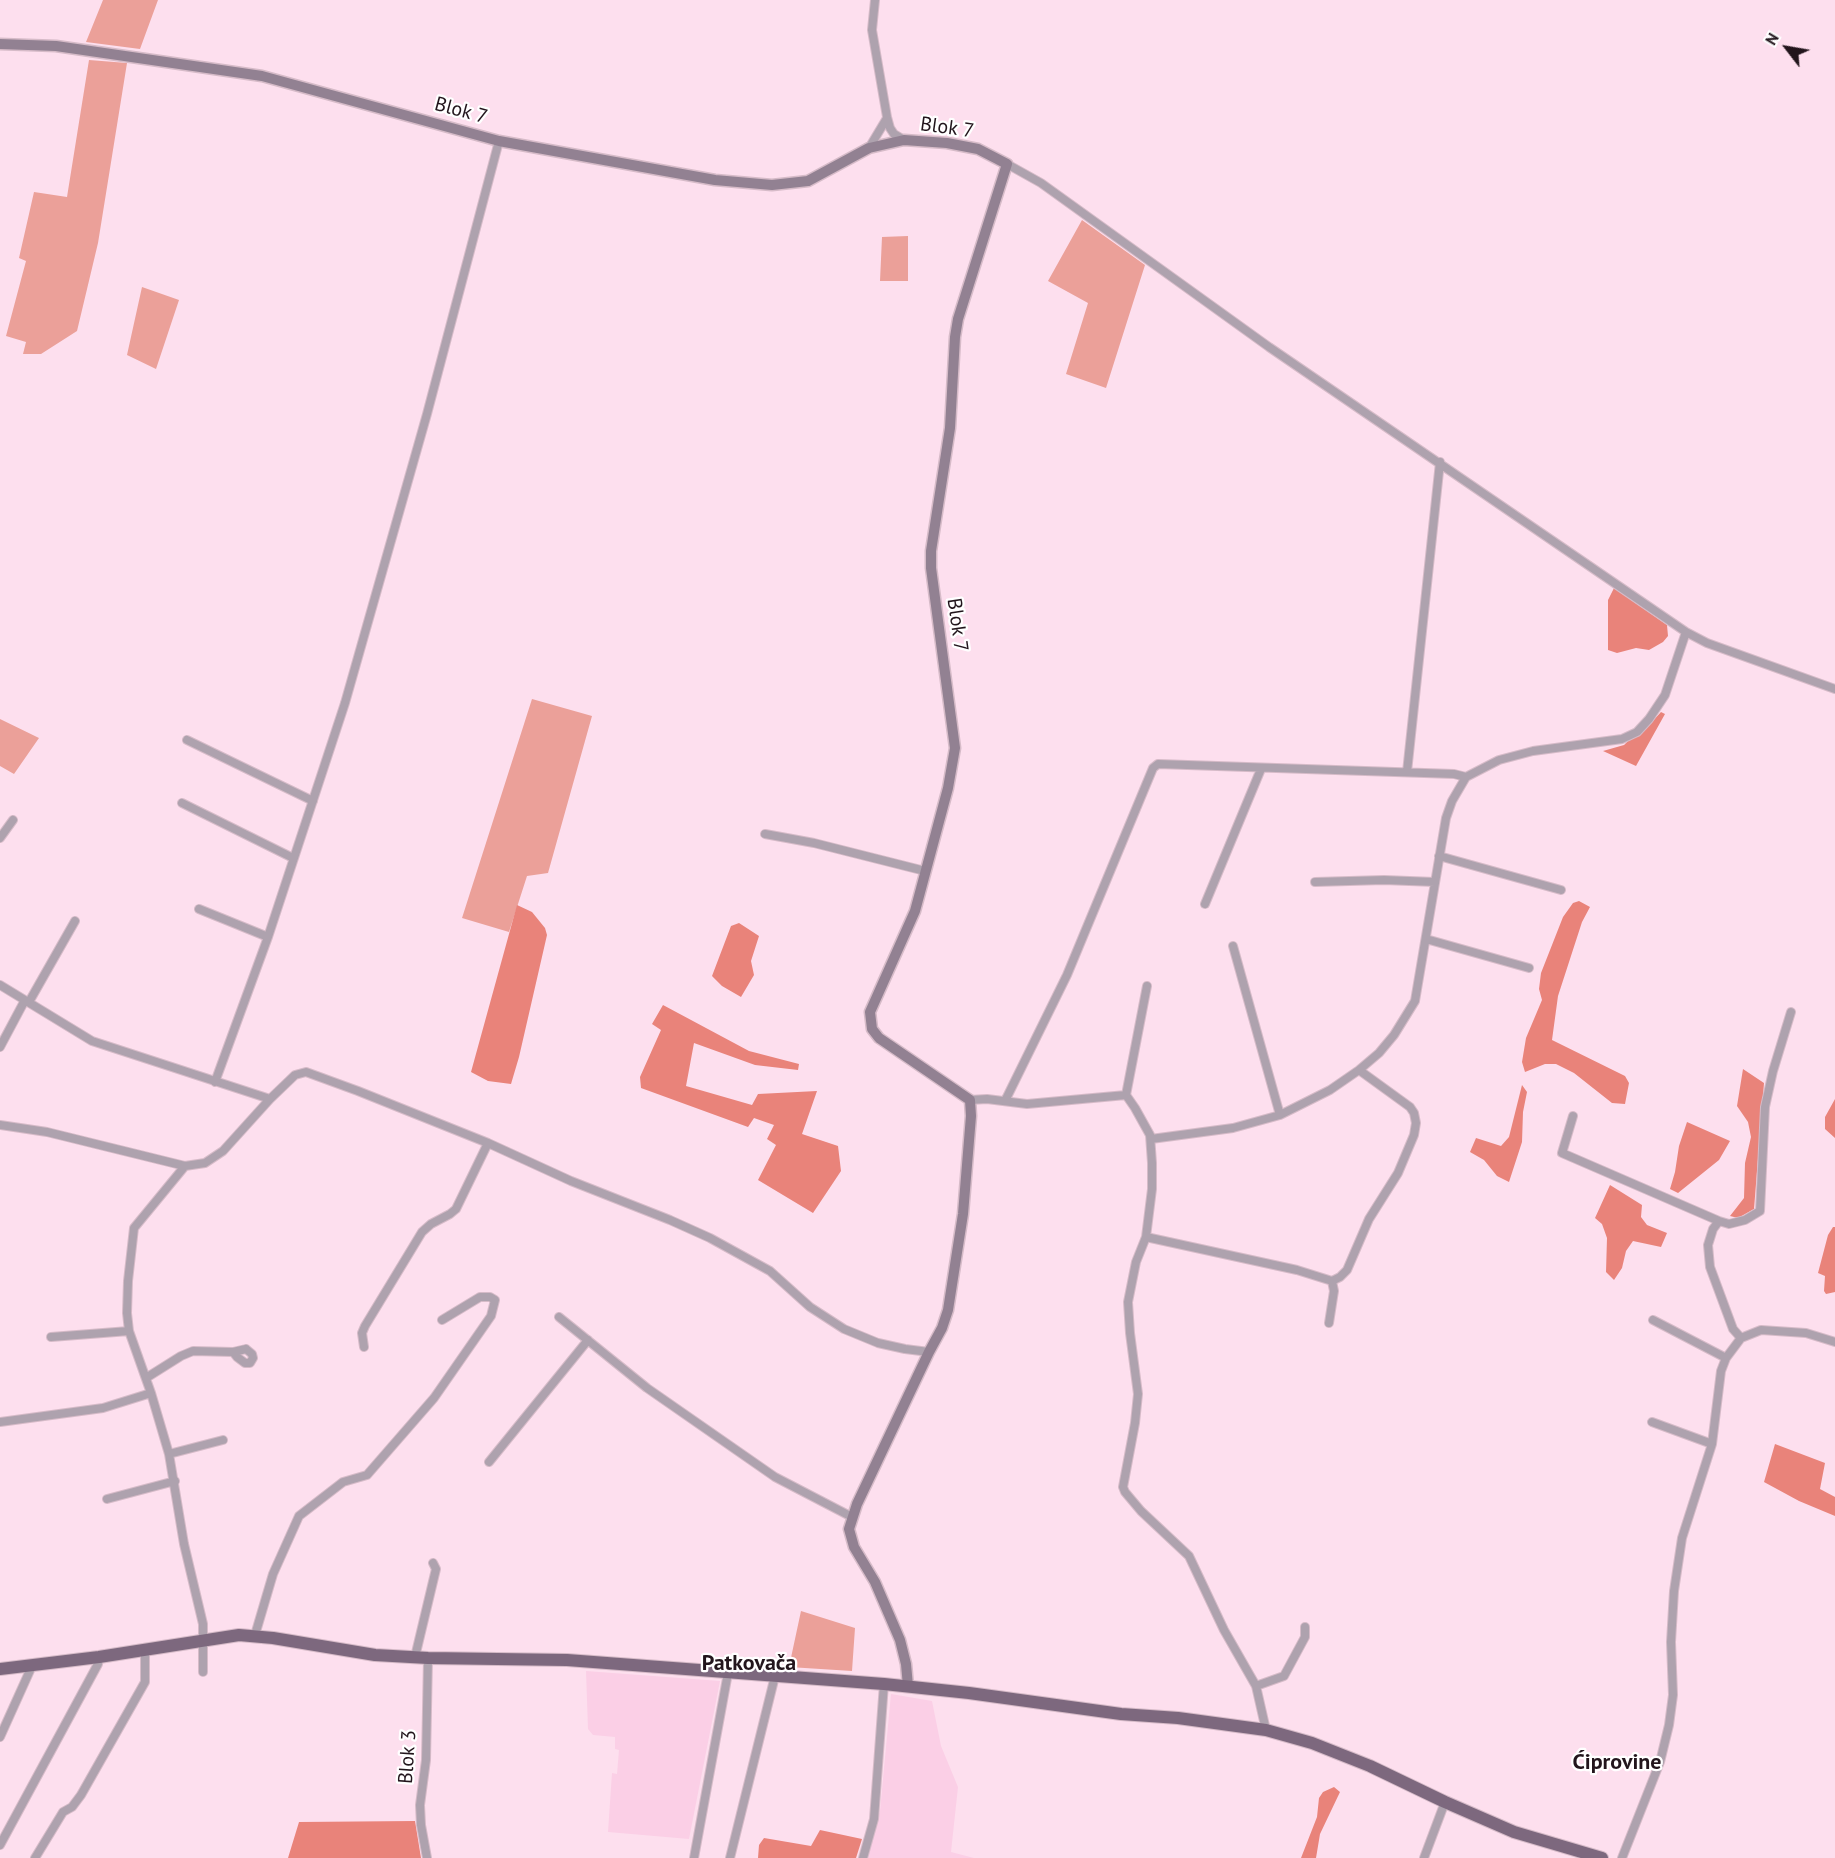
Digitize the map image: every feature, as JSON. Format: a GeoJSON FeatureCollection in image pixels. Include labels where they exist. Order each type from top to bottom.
{"type":"FeatureCollection","features":[{"type":"Feature","properties":{"kind":"main road"},"geometry":{"type":"LineString","coordinates":[[0,1669],[99,1657],[204,1639],[255,1635],[375,1655],[421,1658],[567,1660],[884,1684],[1121,1714],[1223,1723],[1266,1730],[1312,1743],[1370,1766],[1514,1832],[1602,1858]]}},
{"type":"Feature","properties":{"kind":"street"},"geometry":{"type":"LineString","coordinates":[[875,0],[872,30],[887,117],[894,134],[904,140]]}},
{"type":"Feature","properties":{"kind":"street","name":"Blok 7"},"geometry":{"type":"LineString","coordinates":[[0,44],[56,46],[262,76],[499,141],[716,180],[772,185],[808,181],[834,169],[869,148],[904,140],[947,143],[978,149],[1007,164],[958,319],[950,428],[932,537],[931,560],[955,748],[948,788],[915,910],[870,1012],[872,1029],[879,1038],[970,1100]]}},
{"type":"Feature","properties":{"kind":"street"},"geometry":{"type":"LineString","coordinates":[[869,148],[887,117]]}},
{"type":"Feature","properties":{"kind":"street"},"geometry":{"type":"LineString","coordinates":[[215,1082],[268,937],[345,703],[427,414],[499,141]]}},
{"type":"Feature","properties":{"kind":"street"},"geometry":{"type":"LineString","coordinates":[[1007,164],[1041,183],[1269,347],[1686,632],[1707,643],[1835,689]]}},
{"type":"Feature","properties":{"kind":"street"},"geometry":{"type":"LineString","coordinates":[[1407,772],[1440,462]]}},
{"type":"Feature","properties":{"kind":"street"},"geometry":{"type":"LineString","coordinates":[[1151,1139],[1233,1128],[1280,1115],[1330,1090],[1379,1053],[1394,1035],[1414,1001],[1446,818],[1452,801],[1466,777],[1499,760],[1533,751],[1622,739],[1637,732],[1665,695],[1686,632]]}},
{"type":"Feature","properties":{"kind":"street"},"geometry":{"type":"LineString","coordinates":[[186,740],[313,801]]}},
{"type":"Feature","properties":{"kind":"street"},"geometry":{"type":"LineString","coordinates":[[1005,1101],[1067,975],[1153,768],[1158,764],[1407,772],[1454,774],[1466,777]]}},
{"type":"Feature","properties":{"kind":"street"},"geometry":{"type":"LineString","coordinates":[[1205,904],[1262,769]]}},
{"type":"Feature","properties":{"kind":"street"},"geometry":{"type":"LineString","coordinates":[[182,803],[293,858]]}},
{"type":"Feature","properties":{"kind":"street"},"geometry":{"type":"LineString","coordinates":[[0,838],[13,820]]}},
{"type":"Feature","properties":{"kind":"street"},"geometry":{"type":"LineString","coordinates":[[765,834],[814,843],[925,871]]}},
{"type":"Feature","properties":{"kind":"street"},"geometry":{"type":"LineString","coordinates":[[1439,856],[1562,890]]}},
{"type":"Feature","properties":{"kind":"street"},"geometry":{"type":"LineString","coordinates":[[1315,882],[1384,879],[1435,882]]}},
{"type":"Feature","properties":{"kind":"street"},"geometry":{"type":"LineString","coordinates":[[199,909],[268,937]]}},
{"type":"Feature","properties":{"kind":"street"},"geometry":{"type":"LineString","coordinates":[[0,1047],[75,921]]}},
{"type":"Feature","properties":{"kind":"street"},"geometry":{"type":"LineString","coordinates":[[1426,939],[1530,968]]}},
{"type":"Feature","properties":{"kind":"street"},"geometry":{"type":"LineString","coordinates":[[1233,946],[1280,1115]]}},
{"type":"Feature","properties":{"kind":"street"},"geometry":{"type":"LineString","coordinates":[[0,985],[92,1041],[270,1099]]}},
{"type":"Feature","properties":{"kind":"street"},"geometry":{"type":"LineString","coordinates":[[1147,986],[1126,1095],[1151,1139],[1152,1189],[1146,1237],[1136,1262],[1128,1302],[1138,1394],[1123,1486],[1125,1492],[1141,1511],[1189,1556],[1224,1630],[1256,1686],[1266,1730]]}},
{"type":"Feature","properties":{"kind":"street"},"geometry":{"type":"LineString","coordinates":[[1573,1116],[1562,1153],[1719,1221],[1729,1224],[1745,1220],[1760,1210],[1765,1107],[1791,1012]]}},
{"type":"Feature","properties":{"kind":"street"},"geometry":{"type":"LineString","coordinates":[[1146,1237],[1297,1270],[1332,1281],[1340,1276],[1347,1270],[1369,1219],[1398,1173],[1414,1135],[1416,1123],[1410,1107],[1359,1070]]}},
{"type":"Feature","properties":{"kind":"street"},"geometry":{"type":"LineString","coordinates":[[0,1125],[47,1132],[185,1166],[205,1163],[224,1151],[270,1099],[295,1076],[306,1072],[488,1143],[571,1181],[670,1220],[710,1238],[770,1271],[810,1307],[844,1329],[878,1343],[929,1352]]}},
{"type":"Feature","properties":{"kind":"street"},"geometry":{"type":"LineString","coordinates":[[908,1686],[900,1640],[875,1582],[850,1537],[849,1529],[852,1517],[942,1328],[948,1310],[963,1214],[971,1116],[970,1100],[1028,1104],[1126,1095]]}},
{"type":"Feature","properties":{"kind":"street"},"geometry":{"type":"LineString","coordinates":[[364,1347],[362,1333],[365,1326],[425,1227],[456,1209],[488,1143]]}},
{"type":"Feature","properties":{"kind":"street"},"geometry":{"type":"LineString","coordinates":[[185,1166],[134,1228],[127,1313],[129,1331],[151,1393],[175,1481],[184,1544],[202,1624],[203,1672]]}},
{"type":"Feature","properties":{"kind":"street"},"geometry":{"type":"LineString","coordinates":[[1719,1221],[1713,1229],[1708,1245],[1710,1267],[1733,1329],[1741,1338]]}},
{"type":"Feature","properties":{"kind":"street"},"geometry":{"type":"LineString","coordinates":[[1329,1323],[1334,1291],[1332,1281]]}},
{"type":"Feature","properties":{"kind":"street"},"geometry":{"type":"LineString","coordinates":[[255,1635],[273,1574],[299,1516],[343,1482],[367,1475],[407,1431],[467,1352],[491,1316],[495,1300],[490,1297],[480,1297],[442,1320]]}},
{"type":"Feature","properties":{"kind":"street"},"geometry":{"type":"LineString","coordinates":[[559,1317],[647,1388],[775,1477],[852,1517]]}},
{"type":"Feature","properties":{"kind":"street"},"geometry":{"type":"LineString","coordinates":[[1653,1320],[1725,1358]]}},
{"type":"Feature","properties":{"kind":"street"},"geometry":{"type":"LineString","coordinates":[[1622,1858],[1660,1762],[1669,1725],[1673,1695],[1671,1642],[1674,1591],[1682,1538],[1712,1444],[1721,1371],[1725,1358],[1741,1338],[1761,1330],[1806,1333],[1835,1342]]}},
{"type":"Feature","properties":{"kind":"street"},"geometry":{"type":"LineString","coordinates":[[51,1337],[129,1331]]}},
{"type":"Feature","properties":{"kind":"street"},"geometry":{"type":"LineString","coordinates":[[489,1462],[588,1340]]}},
{"type":"Feature","properties":{"kind":"street"},"geometry":{"type":"LineString","coordinates":[[146,1378],[193,1351],[233,1352]]}},
{"type":"Feature","properties":{"kind":"street"},"geometry":{"type":"LineString","coordinates":[[0,1422],[103,1407],[151,1393]]}},
{"type":"Feature","properties":{"kind":"street"},"geometry":{"type":"LineString","coordinates":[[1652,1422],[1712,1444]]}},
{"type":"Feature","properties":{"kind":"street"},"geometry":{"type":"LineString","coordinates":[[169,1454],[223,1440]]}},
{"type":"Feature","properties":{"kind":"street"},"geometry":{"type":"LineString","coordinates":[[107,1499],[175,1481]]}},
{"type":"Feature","properties":{"kind":"street","name":"Blok 3"},"geometry":{"type":"LineString","coordinates":[[428,1858],[424,1844],[420,1805],[426,1760],[421,1658],[436,1569],[433,1563]]}},
{"type":"Feature","properties":{"kind":"street"},"geometry":{"type":"LineString","coordinates":[[1256,1686],[1284,1676],[1305,1637],[1305,1628]]}},
{"type":"Feature","properties":{"kind":"street"},"geometry":{"type":"LineString","coordinates":[[35,1858],[63,1812],[72,1807],[81,1795],[145,1682],[145,1649]]}},
{"type":"Feature","properties":{"kind":"street"},"geometry":{"type":"LineString","coordinates":[[0,1845],[98,1664],[99,1657]]}},
{"type":"Feature","properties":{"kind":"street"},"geometry":{"type":"LineString","coordinates":[[0,1737],[32,1666]]}},
{"type":"Feature","properties":{"kind":"street"},"geometry":{"type":"LineString","coordinates":[[694,1858],[728,1673]]}},
{"type":"Feature","properties":{"kind":"street"},"geometry":{"type":"LineString","coordinates":[[730,1858],[775,1676]]}},
{"type":"Feature","properties":{"kind":"street"},"geometry":{"type":"LineString","coordinates":[[863,1858],[874,1819],[884,1684]]}},
{"type":"Feature","properties":{"kind":"street"},"geometry":{"type":"LineString","coordinates":[[1424,1858],[1445,1802]]}},
{"type":"Feature","properties":{"kind":"shaded area"},"geometry":{"type":"Polygon","coordinates":[[[103,0],[158,0],[140,49],[86,42],[103,0]]]}},
{"type":"Feature","properties":{"kind":"shaded area"},"geometry":{"type":"Polygon","coordinates":[[[89,60],[127,63],[98,243],[77,331],[41,354],[23,354],[26,342],[6,336],[26,261],[19,258],[34,192],[67,197],[89,60]]]}},
{"type":"Feature","properties":{"kind":"shaded area"},"geometry":{"type":"Polygon","coordinates":[[[1082,220],[1145,265],[1106,388],[1066,374],[1088,303],[1048,281],[1082,220]]]}},
{"type":"Feature","properties":{"kind":"shaded area"},"geometry":{"type":"Polygon","coordinates":[[[908,236],[908,281],[880,281],[882,237],[908,236]]]}},
{"type":"Feature","properties":{"kind":"shaded area"},"geometry":{"type":"Polygon","coordinates":[[[142,287],[179,300],[156,369],[127,355],[142,287]]]}},
{"type":"Feature","properties":{"kind":"shaded area"},"geometry":{"type":"Polygon","coordinates":[[[1614,588],[1667,625],[1668,636],[1663,642],[1649,650],[1636,648],[1617,653],[1608,650],[1608,600],[1614,588]]]}},
{"type":"Feature","properties":{"kind":"shaded area"},"geometry":{"type":"Polygon","coordinates":[[[532,699],[592,716],[548,873],[527,876],[509,932],[462,918],[532,699]]]}},
{"type":"Feature","properties":{"kind":"shaded area"},"geometry":{"type":"Polygon","coordinates":[[[1661,712],[1665,714],[1636,766],[1603,751],[1624,745],[1631,738],[1639,736],[1661,712]]]}},
{"type":"Feature","properties":{"kind":"shaded area"},"geometry":{"type":"Polygon","coordinates":[[[0,719],[39,738],[14,774],[0,766],[0,719]]]}},
{"type":"Feature","properties":{"kind":"shaded area"},"geometry":{"type":"Polygon","coordinates":[[[1579,901],[1590,907],[1582,922],[1558,996],[1552,1040],[1625,1076],[1629,1083],[1625,1104],[1612,1103],[1574,1073],[1556,1064],[1545,1064],[1525,1072],[1522,1062],[1526,1038],[1542,1000],[1539,989],[1541,973],[1563,917],[1573,903],[1579,901]]]}},
{"type":"Feature","properties":{"kind":"shaded area"},"geometry":{"type":"Polygon","coordinates":[[[517,905],[532,912],[545,928],[547,935],[511,1084],[488,1081],[471,1072],[517,905]]]}},
{"type":"Feature","properties":{"kind":"shaded area"},"geometry":{"type":"Polygon","coordinates":[[[739,923],[759,936],[751,961],[754,975],[741,997],[722,986],[712,976],[731,926],[739,923]]]}},
{"type":"Feature","properties":{"kind":"shaded area"},"geometry":{"type":"Polygon","coordinates":[[[663,1005],[749,1051],[799,1064],[798,1070],[755,1065],[694,1043],[686,1086],[752,1105],[758,1094],[817,1091],[802,1134],[838,1146],[841,1171],[813,1213],[758,1180],[776,1145],[767,1139],[774,1125],[754,1118],[748,1127],[641,1088],[640,1077],[661,1030],[652,1024],[663,1005]]]}},
{"type":"Feature","properties":{"kind":"shaded area"},"geometry":{"type":"Polygon","coordinates":[[[1743,1069],[1764,1083],[1754,1209],[1738,1218],[1730,1216],[1744,1198],[1745,1163],[1751,1137],[1748,1122],[1737,1106],[1743,1069]]]}},
{"type":"Feature","properties":{"kind":"shaded area"},"geometry":{"type":"Polygon","coordinates":[[[1522,1085],[1527,1092],[1523,1112],[1522,1142],[1509,1182],[1497,1176],[1484,1160],[1470,1152],[1476,1138],[1501,1146],[1509,1137],[1522,1085]]]}},
{"type":"Feature","properties":{"kind":"shaded area"},"geometry":{"type":"Polygon","coordinates":[[[1835,1099],[1835,1138],[1825,1129],[1825,1117],[1835,1099]]]}},
{"type":"Feature","properties":{"kind":"shaded area"},"geometry":{"type":"Polygon","coordinates":[[[1687,1122],[1730,1141],[1719,1160],[1678,1193],[1670,1189],[1679,1146],[1687,1122]]]}},
{"type":"Feature","properties":{"kind":"shaded area"},"geometry":{"type":"Polygon","coordinates":[[[1610,1185],[1642,1205],[1641,1217],[1647,1225],[1667,1233],[1661,1247],[1633,1241],[1626,1251],[1622,1268],[1614,1280],[1606,1272],[1607,1238],[1602,1224],[1595,1218],[1610,1185]]]}},
{"type":"Feature","properties":{"kind":"shaded area"},"geometry":{"type":"Polygon","coordinates":[[[1835,1227],[1835,1292],[1826,1294],[1824,1291],[1825,1276],[1818,1273],[1828,1235],[1835,1227]]]}},
{"type":"Feature","properties":{"kind":"shaded area"},"geometry":{"type":"Polygon","coordinates":[[[1775,1444],[1825,1463],[1820,1489],[1835,1497],[1835,1516],[1799,1501],[1764,1482],[1775,1444]]]}},
{"type":"Feature","properties":{"kind":"shaded area"},"geometry":{"type":"Polygon","coordinates":[[[801,1611],[855,1628],[852,1671],[789,1667],[801,1611]]]}},
{"type":"Feature","properties":{"kind":"shaded area"},"geometry":{"type":"Polygon","coordinates":[[[586,1671],[720,1681],[689,1839],[608,1832],[612,1773],[617,1774],[619,1750],[615,1749],[615,1737],[593,1735],[588,1729],[586,1671]]]}},
{"type":"Feature","properties":{"kind":"shaded area"},"geometry":{"type":"Polygon","coordinates":[[[891,1694],[932,1701],[941,1746],[958,1787],[951,1852],[974,1858],[868,1858],[880,1811],[891,1694]]]}},
{"type":"Feature","properties":{"kind":"shaded area"},"geometry":{"type":"Polygon","coordinates":[[[1334,1787],[1340,1792],[1320,1834],[1316,1858],[1301,1858],[1317,1817],[1319,1798],[1323,1792],[1334,1787]]]}},
{"type":"Feature","properties":{"kind":"shaded area"},"geometry":{"type":"Polygon","coordinates":[[[415,1821],[421,1858],[288,1858],[299,1822],[415,1821]]]}},
{"type":"Feature","properties":{"kind":"shaded area"},"geometry":{"type":"Polygon","coordinates":[[[820,1830],[862,1839],[856,1858],[758,1858],[759,1845],[764,1838],[811,1846],[820,1830]]]}},
{"type":"Feature","properties":{"kind":"district","name":"Patkovača"},"geometry":{"type":"Point","coordinates":[749,1664]}},
{"type":"Feature","properties":{"kind":"district","name":"Ćiprovine"},"geometry":{"type":"Point","coordinates":[1617,1763]}}]}
